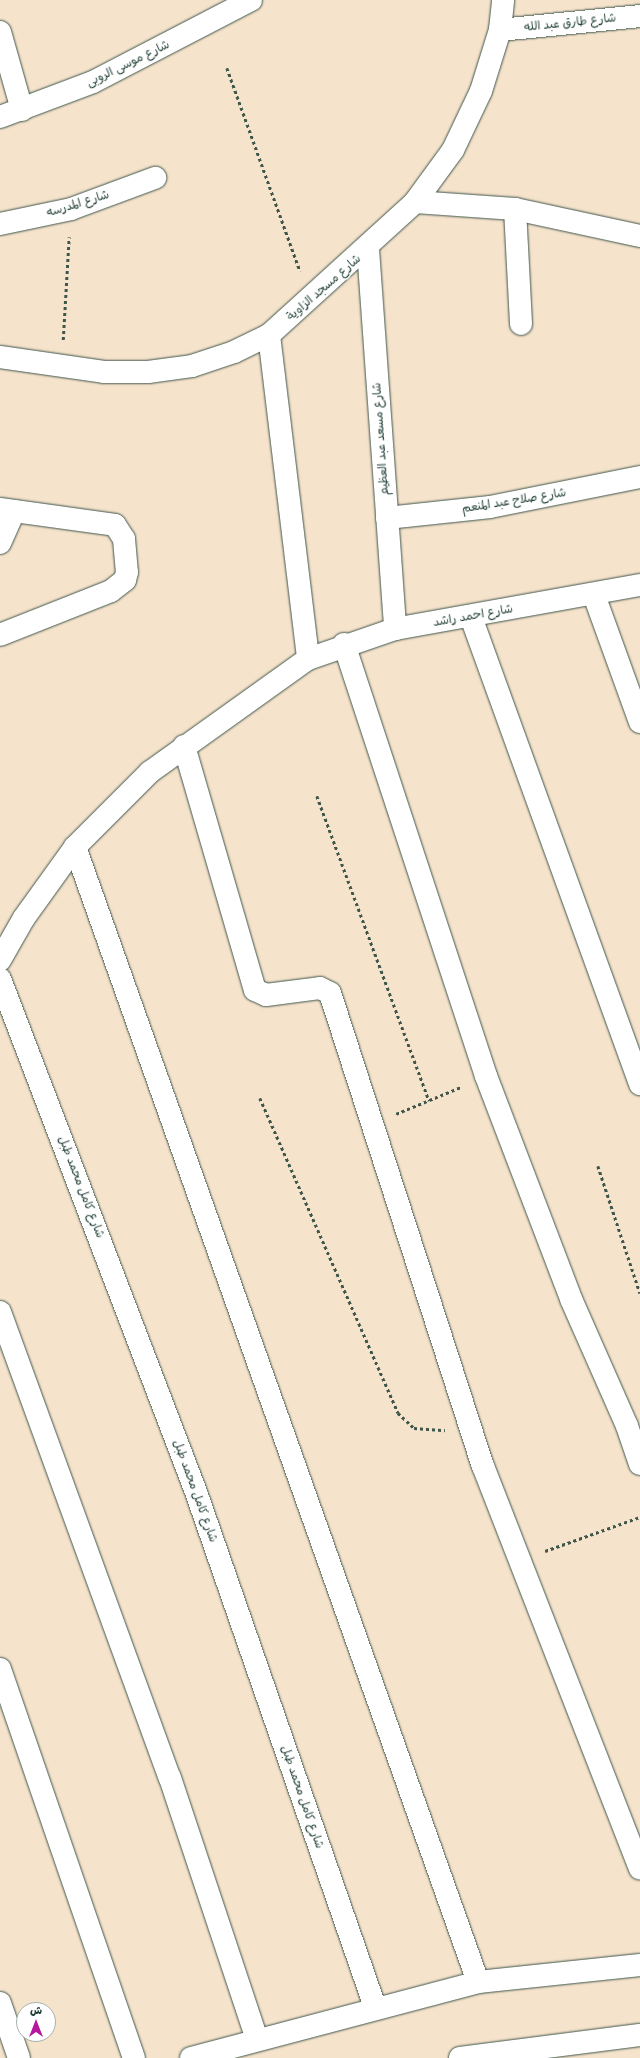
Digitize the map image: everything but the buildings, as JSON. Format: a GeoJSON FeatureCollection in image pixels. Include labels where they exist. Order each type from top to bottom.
{"type":"FeatureCollection","features":[{"type":"Feature","properties":{"kind":"street","name":"شارع موسى الروبى"},"geometry":{"type":"LineString","coordinates":[[0,117],[22,110],[153,54],[251,0]]}},
{"type":"Feature","properties":{"kind":"street","name":"شارع مسجد الزاوية"},"geometry":{"type":"LineString","coordinates":[[0,357],[104,372],[148,372],[192,366],[234,352],[269,335],[368,249],[415,202],[456,143],[481,92],[500,30],[503,0]]}},
{"type":"Feature","properties":{"kind":"street","name":"شارع طارق عبد الله"},"geometry":{"type":"LineString","coordinates":[[500,30],[640,16]]}},
{"type":"Feature","properties":{"kind":"street"},"geometry":{"type":"LineString","coordinates":[[0,32],[22,110]]}},
{"type":"Feature","properties":{"kind":"street","name":"شارع المدرسه"},"geometry":{"type":"LineString","coordinates":[[0,224],[71,208],[154,178]]}},
{"type":"Feature","properties":{"kind":"street"},"geometry":{"type":"LineString","coordinates":[[415,202],[515,210],[640,236]]}},
{"type":"Feature","properties":{"kind":"street"},"geometry":{"type":"LineString","coordinates":[[515,210],[521,324]]}},
{"type":"Feature","properties":{"kind":"street","name":"شارع مسعد عبد العظيم"},"geometry":{"type":"LineString","coordinates":[[368,249],[395,629]]}},
{"type":"Feature","properties":{"kind":"street"},"geometry":{"type":"LineString","coordinates":[[269,335],[308,659]]}},
{"type":"Feature","properties":{"kind":"street","name":"شارع صلاح عبد المنعم"},"geometry":{"type":"LineString","coordinates":[[387,518],[490,507],[640,477]]}},
{"type":"Feature","properties":{"kind":"street"},"geometry":{"type":"LineString","coordinates":[[0,543],[7,510],[115,525],[124,539],[128,572],[123,583],[111,591],[0,635]]}},
{"type":"Feature","properties":{"kind":"street","name":"شارع احمد راشد"},"geometry":{"type":"LineString","coordinates":[[0,960],[24,918],[75,847],[150,772],[184,746],[308,659],[344,644],[395,629],[594,595],[640,584]]}},
{"type":"Feature","properties":{"kind":"street"},"geometry":{"type":"LineString","coordinates":[[594,595],[640,722]]}},
{"type":"Feature","properties":{"kind":"street"},"geometry":{"type":"LineString","coordinates":[[471,617],[640,1084]]}},
{"type":"Feature","properties":{"kind":"street"},"geometry":{"type":"LineString","coordinates":[[344,644],[486,1076],[571,1299],[627,1426],[640,1464]]}},
{"type":"Feature","properties":{"kind":"street"},"geometry":{"type":"LineString","coordinates":[[184,746],[255,990],[266,996],[320,988],[330,993],[471,1429],[640,1868]]}},
{"type":"Feature","properties":{"kind":"street"},"geometry":{"type":"LineString","coordinates":[[75,847],[478,1982]]}},
{"type":"Feature","properties":{"kind":"street","name":"شارع كامل محمد طبل"},"geometry":{"type":"LineString","coordinates":[[0,980],[196,1492],[375,2007]]}},
{"type":"Feature","properties":{"kind":"street"},"geometry":{"type":"LineString","coordinates":[[0,1312],[170,1778],[256,2040]]}},
{"type":"Feature","properties":{"kind":"street"},"geometry":{"type":"LineString","coordinates":[[0,1669],[134,2058]]}},
{"type":"Feature","properties":{"kind":"street"},"geometry":{"type":"LineString","coordinates":[[191,2058],[375,2007],[478,1982],[640,1965]]}},
{"type":"Feature","properties":{"kind":"street"},"geometry":{"type":"LineString","coordinates":[[0,2003],[19,2058]]}},
{"type":"Feature","properties":{"kind":"street"},"geometry":{"type":"LineString","coordinates":[[460,2058],[640,2034]]}},
{"type":"Feature","properties":{"kind":"path"},"geometry":{"type":"LineString","coordinates":[[227,68],[311,300]]}},
{"type":"Feature","properties":{"kind":"path"},"geometry":{"type":"LineString","coordinates":[[61,366],[71,208]]}},
{"type":"Feature","properties":{"kind":"path"},"geometry":{"type":"LineString","coordinates":[[317,796],[429,1101]]}},
{"type":"Feature","properties":{"kind":"path"},"geometry":{"type":"LineString","coordinates":[[372,1125],[486,1076]]}},
{"type":"Feature","properties":{"kind":"path"},"geometry":{"type":"LineString","coordinates":[[260,1098],[398,1413],[406,1423],[423,1431],[471,1429]]}},
{"type":"Feature","properties":{"kind":"path"},"geometry":{"type":"LineString","coordinates":[[598,1166],[640,1293]]}},
{"type":"Feature","properties":{"kind":"path"},"geometry":{"type":"LineString","coordinates":[[522,1559],[640,1517]]}}]}
